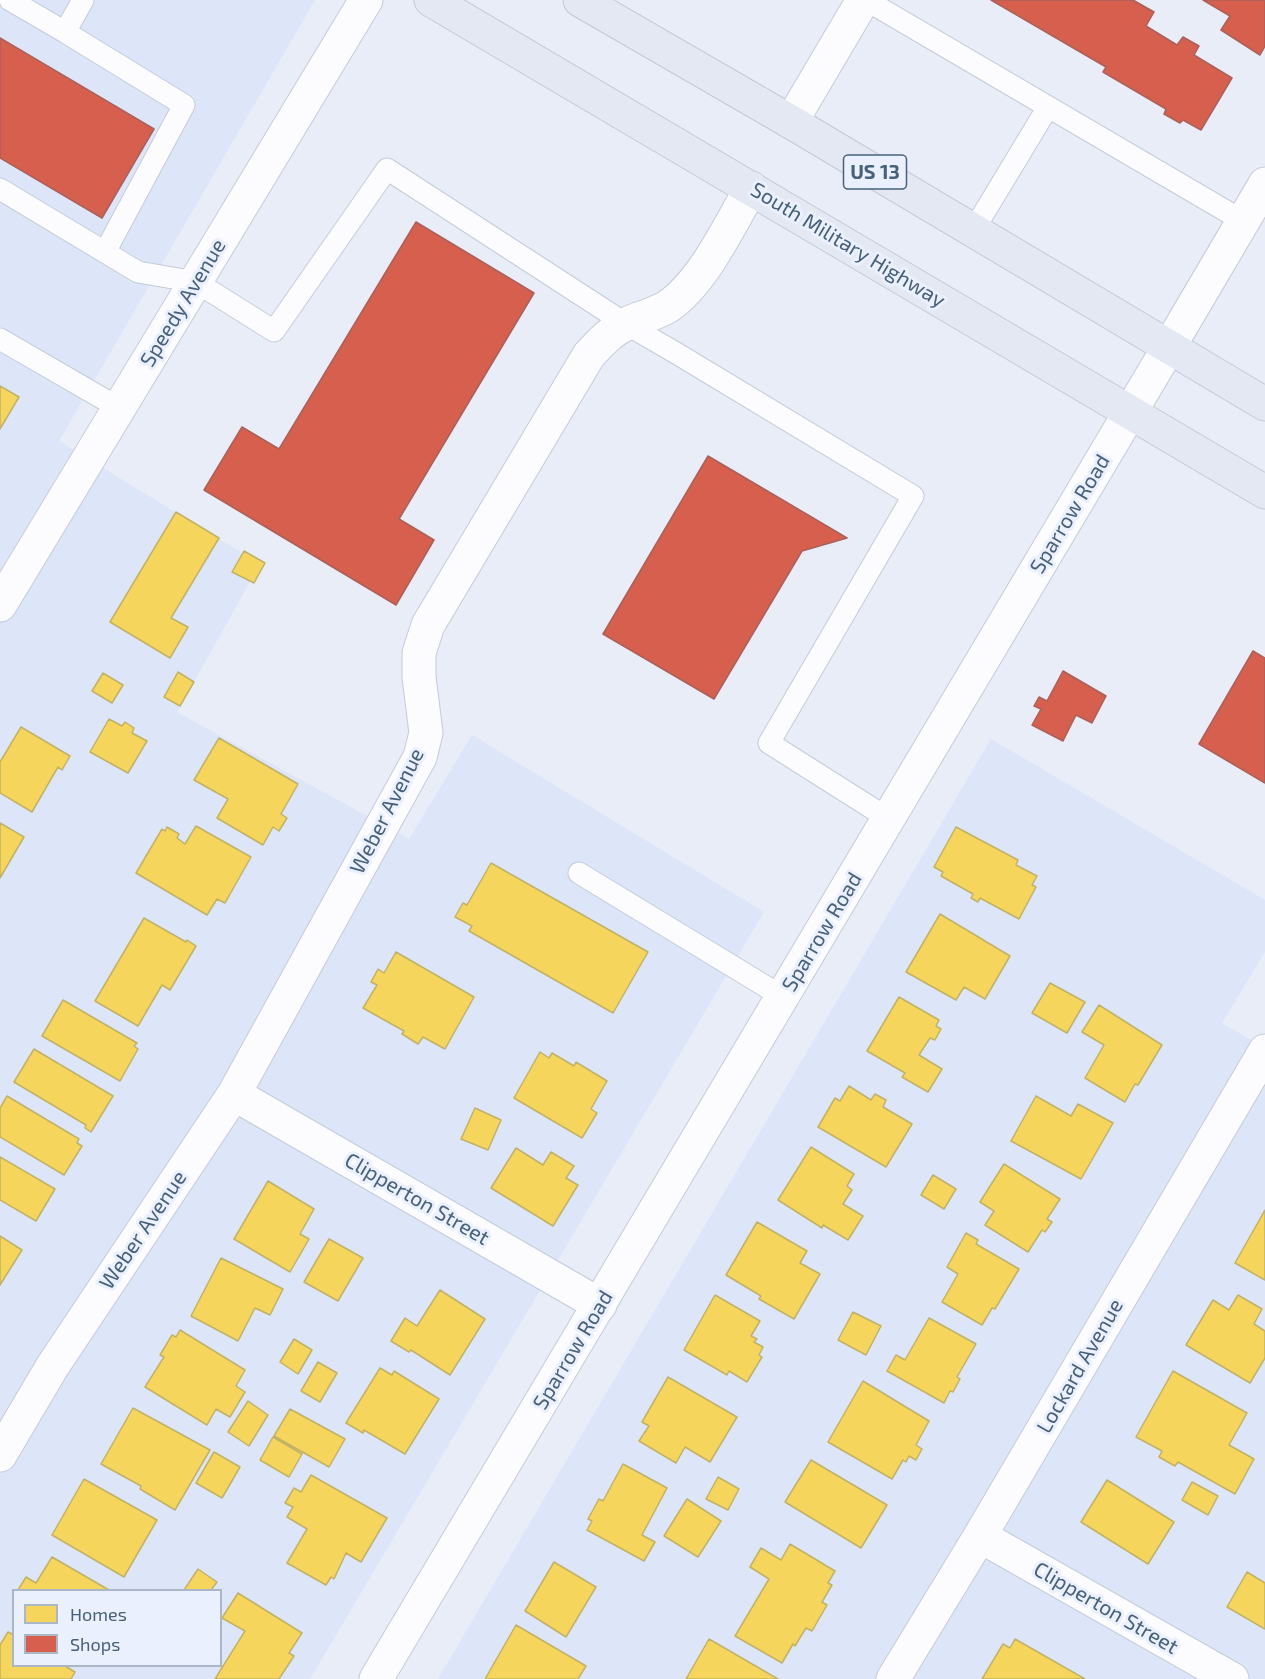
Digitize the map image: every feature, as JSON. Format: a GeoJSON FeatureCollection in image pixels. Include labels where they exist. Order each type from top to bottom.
{"type":"FeatureCollection","features":[{"type":"Feature","properties":{"kind":"main road","name":"South Military Highway"},"geometry":{"type":"LineString","coordinates":[[431,0],[1265,492]]}},
{"type":"Feature","properties":{"kind":"main road","name":"US 13"},"geometry":{"type":"LineString","coordinates":[[580,0],[791,122],[1265,404]]}},
{"type":"Feature","properties":{"kind":"street","name":"Speedy Avenue"},"geometry":{"type":"LineString","coordinates":[[3,594],[196,282],[366,0]]}},
{"type":"Feature","properties":{"kind":"street"},"geometry":{"type":"LineString","coordinates":[[791,122],[864,0]]}},
{"type":"Feature","properties":{"kind":"street","name":"Sparrow Road"},"geometry":{"type":"LineString","coordinates":[[376,1679],[1265,184]]}},
{"type":"Feature","properties":{"kind":"street","name":"Weber Avenue"},"geometry":{"type":"LineString","coordinates":[[0,1455],[52,1367],[234,1094],[420,757],[426,733],[419,677],[419,653],[428,626],[589,355],[606,337],[626,324],[666,308],[681,294],[712,259],[751,188]]}},
{"type":"Feature","properties":{"kind":"street","name":"Lockard Avenue"},"geometry":{"type":"LineString","coordinates":[[892,1679],[980,1536],[1265,1052]]}},
{"type":"Feature","properties":{"kind":"street","name":"Clipperton Street"},"geometry":{"type":"LineString","coordinates":[[234,1094],[600,1305]]}},
{"type":"Feature","properties":{"kind":"street","name":"Clipperton Street"},"geometry":{"type":"LineString","coordinates":[[980,1536],[1232,1679]]}},
{"type":"Feature","properties":{"kind":"lane"},"geometry":{"type":"LineString","coordinates":[[10,0],[184,105],[105,252]]}},
{"type":"Feature","properties":{"kind":"lane"},"geometry":{"type":"LineString","coordinates":[[65,32],[83,0]]}},
{"type":"Feature","properties":{"kind":"lane"},"geometry":{"type":"LineString","coordinates":[[864,0],[1243,221]]}},
{"type":"Feature","properties":{"kind":"lane"},"geometry":{"type":"LineString","coordinates":[[973,231],[1048,107]]}},
{"type":"Feature","properties":{"kind":"lane"},"geometry":{"type":"LineString","coordinates":[[0,189],[138,272],[196,282],[274,331],[387,169],[626,324],[913,496],[769,743],[889,819]]}},
{"type":"Feature","properties":{"kind":"lane"},"geometry":{"type":"LineString","coordinates":[[0,339],[119,408]]}},
{"type":"Feature","properties":{"kind":"lane"},"geometry":{"type":"LineString","coordinates":[[579,873],[783,997]]}},
{"type":"Feature","properties":{"kind":"shaded area"},"geometry":{"type":"Polygon","coordinates":[[[0,0],[315,0],[59,441],[260,564],[177,712],[409,839],[472,735],[764,912],[310,1679],[0,1679],[0,0]]]}},
{"type":"Feature","properties":{"kind":"shaded area"},"geometry":{"type":"Polygon","coordinates":[[[991,739],[1265,900],[1265,952],[1222,1023],[1265,1048],[1265,1679],[438,1679],[991,739]]]}},
{"type":"Feature","properties":{"kind":"building: Homes"},"geometry":{"type":"Polygon","coordinates":[[[0,386],[19,397],[0,429],[0,386]]]}},
{"type":"Feature","properties":{"kind":"building: Homes"},"geometry":{"type":"Polygon","coordinates":[[[176,512],[219,538],[171,618],[188,627],[170,658],[110,622],[176,512]]]}},
{"type":"Feature","properties":{"kind":"building: Homes"},"geometry":{"type":"Polygon","coordinates":[[[244,551],[265,563],[254,583],[232,572],[244,551]]]}},
{"type":"Feature","properties":{"kind":"building: Homes"},"geometry":{"type":"Polygon","coordinates":[[[178,672],[194,682],[180,706],[164,697],[178,672]]]}},
{"type":"Feature","properties":{"kind":"building: Homes"},"geometry":{"type":"Polygon","coordinates":[[[103,673],[123,685],[112,703],[92,691],[103,673]]]}},
{"type":"Feature","properties":{"kind":"building: Homes"},"geometry":{"type":"Polygon","coordinates":[[[109,719],[122,726],[125,722],[134,728],[132,733],[147,741],[128,773],[90,752],[109,719]]]}},
{"type":"Feature","properties":{"kind":"building: Homes"},"geometry":{"type":"Polygon","coordinates":[[[21,727],[70,756],[62,770],[58,767],[32,812],[0,793],[0,762],[21,727]]]}},
{"type":"Feature","properties":{"kind":"building: Homes"},"geometry":{"type":"Polygon","coordinates":[[[219,738],[298,784],[281,814],[287,818],[279,831],[273,827],[263,845],[217,818],[228,799],[194,780],[219,738]]]}},
{"type":"Feature","properties":{"kind":"building: Homes"},"geometry":{"type":"Polygon","coordinates":[[[0,823],[24,837],[0,878],[0,823]]]}},
{"type":"Feature","properties":{"kind":"building: Homes"},"geometry":{"type":"Polygon","coordinates":[[[196,826],[251,857],[225,903],[217,899],[207,915],[136,873],[162,829],[165,831],[167,827],[179,834],[177,838],[185,844],[196,826]]]}},
{"type":"Feature","properties":{"kind":"building: Homes"},"geometry":{"type":"Polygon","coordinates":[[[956,827],[1018,860],[1016,865],[1037,876],[1032,885],[1036,887],[1019,919],[980,898],[978,902],[971,898],[973,894],[941,876],[943,872],[934,867],[956,827]]]}},
{"type":"Feature","properties":{"kind":"building: Homes"},"geometry":{"type":"Polygon","coordinates":[[[491,863],[648,952],[613,1013],[469,931],[472,926],[455,917],[463,903],[467,905],[491,863]]]}},
{"type":"Feature","properties":{"kind":"building: Homes"},"geometry":{"type":"Polygon","coordinates":[[[940,914],[1010,956],[985,999],[964,987],[956,1000],[906,972],[940,914]]]}},
{"type":"Feature","properties":{"kind":"building: Homes"},"geometry":{"type":"Polygon","coordinates":[[[144,918],[196,946],[170,990],[162,985],[138,1026],[95,1001],[144,918]]]}},
{"type":"Feature","properties":{"kind":"building: Homes"},"geometry":{"type":"Polygon","coordinates":[[[396,952],[474,997],[445,1049],[423,1037],[418,1044],[402,1034],[404,1031],[363,1008],[377,985],[371,982],[378,969],[384,973],[396,952]]]}},
{"type":"Feature","properties":{"kind":"building: Homes"},"geometry":{"type":"Polygon","coordinates":[[[1050,983],[1085,1002],[1067,1033],[1032,1013],[1050,983]]]}},
{"type":"Feature","properties":{"kind":"building: Homes"},"geometry":{"type":"Polygon","coordinates":[[[899,997],[939,1020],[936,1026],[941,1029],[935,1040],[930,1038],[919,1055],[942,1069],[928,1092],[902,1077],[905,1073],[867,1051],[899,997]]]}},
{"type":"Feature","properties":{"kind":"building: Homes"},"geometry":{"type":"Polygon","coordinates":[[[63,1000],[137,1043],[134,1046],[138,1049],[120,1081],[42,1036],[63,1000]]]}},
{"type":"Feature","properties":{"kind":"building: Homes"},"geometry":{"type":"Polygon","coordinates":[[[1099,1005],[1162,1045],[1125,1102],[1085,1078],[1104,1045],[1082,1032],[1099,1005]]]}},
{"type":"Feature","properties":{"kind":"building: Homes"},"geometry":{"type":"Polygon","coordinates":[[[34,1049],[113,1096],[91,1132],[85,1128],[86,1125],[14,1082],[34,1049]]]}},
{"type":"Feature","properties":{"kind":"building: Homes"},"geometry":{"type":"Polygon","coordinates":[[[540,1052],[549,1058],[552,1053],[574,1066],[576,1062],[607,1081],[591,1109],[597,1113],[582,1138],[514,1098],[540,1052]]]}},
{"type":"Feature","properties":{"kind":"building: Homes"},"geometry":{"type":"Polygon","coordinates":[[[849,1086],[871,1100],[875,1094],[886,1100],[883,1107],[912,1124],[886,1167],[818,1127],[835,1098],[840,1101],[849,1086]]]}},
{"type":"Feature","properties":{"kind":"building: Homes"},"geometry":{"type":"Polygon","coordinates":[[[7,1096],[79,1139],[77,1143],[82,1146],[64,1175],[0,1137],[0,1108],[7,1096]]]}},
{"type":"Feature","properties":{"kind":"building: Homes"},"geometry":{"type":"Polygon","coordinates":[[[1036,1096],[1071,1116],[1078,1104],[1113,1123],[1081,1179],[1011,1141],[1036,1096]]]}},
{"type":"Feature","properties":{"kind":"building: Homes"},"geometry":{"type":"Polygon","coordinates":[[[475,1108],[501,1120],[488,1150],[461,1139],[475,1108]]]}},
{"type":"Feature","properties":{"kind":"building: Homes"},"geometry":{"type":"Polygon","coordinates":[[[811,1147],[854,1174],[847,1186],[852,1190],[843,1204],[863,1216],[848,1240],[823,1225],[822,1228],[778,1200],[811,1147]]]}},
{"type":"Feature","properties":{"kind":"building: Homes"},"geometry":{"type":"Polygon","coordinates":[[[516,1148],[543,1165],[551,1152],[574,1166],[566,1178],[578,1185],[553,1226],[491,1188],[516,1148]]]}},
{"type":"Feature","properties":{"kind":"building: Homes"},"geometry":{"type":"Polygon","coordinates":[[[0,1157],[55,1189],[36,1221],[0,1200],[0,1157]]]}},
{"type":"Feature","properties":{"kind":"building: Homes"},"geometry":{"type":"Polygon","coordinates":[[[1004,1164],[1060,1199],[1047,1219],[1052,1222],[1045,1232],[1042,1230],[1028,1252],[985,1225],[994,1211],[980,1202],[1004,1164]]]}},
{"type":"Feature","properties":{"kind":"building: Homes"},"geometry":{"type":"Polygon","coordinates":[[[933,1175],[956,1189],[944,1209],[921,1195],[933,1175]]]}},
{"type":"Feature","properties":{"kind":"building: Homes"},"geometry":{"type":"Polygon","coordinates":[[[268,1181],[314,1209],[300,1234],[309,1239],[290,1272],[234,1239],[268,1181]]]}},
{"type":"Feature","properties":{"kind":"building: Homes"},"geometry":{"type":"Polygon","coordinates":[[[1265,1210],[1265,1280],[1235,1263],[1265,1210]]]}},
{"type":"Feature","properties":{"kind":"building: Homes"},"geometry":{"type":"Polygon","coordinates":[[[757,1222],[807,1251],[800,1263],[820,1274],[794,1319],[759,1299],[761,1296],[726,1275],[757,1222]]]}},
{"type":"Feature","properties":{"kind":"building: Homes"},"geometry":{"type":"Polygon","coordinates":[[[966,1233],[978,1240],[976,1244],[1019,1269],[995,1309],[992,1308],[982,1325],[942,1302],[958,1274],[947,1267],[966,1233]]]}},
{"type":"Feature","properties":{"kind":"building: Homes"},"geometry":{"type":"Polygon","coordinates":[[[0,1236],[22,1250],[0,1285],[0,1236]]]}},
{"type":"Feature","properties":{"kind":"building: Homes"},"geometry":{"type":"Polygon","coordinates":[[[329,1239],[363,1258],[338,1301],[304,1282],[329,1239]]]}},
{"type":"Feature","properties":{"kind":"building: Homes"},"geometry":{"type":"Polygon","coordinates":[[[221,1258],[283,1289],[270,1315],[255,1308],[238,1341],[191,1316],[221,1258]]]}},
{"type":"Feature","properties":{"kind":"building: Homes"},"geometry":{"type":"Polygon","coordinates":[[[440,1290],[485,1319],[450,1375],[411,1350],[409,1352],[391,1341],[405,1318],[417,1326],[440,1290]]]}},
{"type":"Feature","properties":{"kind":"building: Homes"},"geometry":{"type":"Polygon","coordinates":[[[715,1295],[760,1321],[751,1336],[757,1339],[754,1342],[763,1347],[759,1355],[762,1357],[747,1382],[729,1371],[727,1375],[684,1350],[715,1295]]]}},
{"type":"Feature","properties":{"kind":"building: Homes"},"geometry":{"type":"Polygon","coordinates":[[[1238,1295],[1262,1309],[1254,1324],[1265,1331],[1265,1358],[1250,1383],[1186,1345],[1213,1300],[1229,1310],[1238,1295]]]}},
{"type":"Feature","properties":{"kind":"building: Homes"},"geometry":{"type":"Polygon","coordinates":[[[853,1312],[881,1326],[866,1355],[838,1340],[853,1312]]]}},
{"type":"Feature","properties":{"kind":"building: Homes"},"geometry":{"type":"Polygon","coordinates":[[[929,1318],[976,1344],[957,1377],[960,1379],[953,1392],[950,1391],[944,1403],[887,1371],[896,1355],[905,1360],[929,1318]]]}},
{"type":"Feature","properties":{"kind":"building: Homes"},"geometry":{"type":"Polygon","coordinates":[[[180,1330],[245,1370],[236,1386],[245,1392],[230,1417],[216,1409],[207,1425],[145,1387],[164,1357],[160,1355],[172,1335],[176,1337],[180,1330]]]}},
{"type":"Feature","properties":{"kind":"building: Homes"},"geometry":{"type":"Polygon","coordinates":[[[294,1339],[312,1350],[298,1374],[280,1362],[294,1339]]]}},
{"type":"Feature","properties":{"kind":"building: Homes"},"geometry":{"type":"Polygon","coordinates":[[[318,1362],[337,1373],[320,1402],[301,1391],[318,1362]]]}},
{"type":"Feature","properties":{"kind":"building: Homes"},"geometry":{"type":"Polygon","coordinates":[[[380,1368],[392,1375],[394,1371],[439,1399],[405,1454],[364,1430],[363,1433],[346,1423],[380,1368]]]}},
{"type":"Feature","properties":{"kind":"building: Homes"},"geometry":{"type":"Polygon","coordinates":[[[1173,1371],[1247,1413],[1229,1445],[1254,1459],[1235,1494],[1178,1462],[1175,1466],[1159,1457],[1162,1451],[1136,1437],[1173,1371]]]}},
{"type":"Feature","properties":{"kind":"building: Homes"},"geometry":{"type":"Polygon","coordinates":[[[668,1377],[737,1417],[710,1462],[685,1447],[676,1463],[639,1441],[649,1426],[642,1422],[668,1377]]]}},
{"type":"Feature","properties":{"kind":"building: Homes"},"geometry":{"type":"Polygon","coordinates":[[[863,1381],[929,1421],[916,1445],[922,1449],[916,1460],[909,1456],[906,1462],[903,1460],[892,1479],[828,1442],[863,1381]]]}},
{"type":"Feature","properties":{"kind":"building: Homes"},"geometry":{"type":"Polygon","coordinates":[[[248,1401],[268,1415],[249,1446],[228,1432],[248,1401]]]}},
{"type":"Feature","properties":{"kind":"building: Homes"},"geometry":{"type":"Polygon","coordinates":[[[133,1408],[210,1450],[175,1510],[140,1489],[141,1486],[101,1464],[133,1408]]]}},
{"type":"Feature","properties":{"kind":"building: Homes"},"geometry":{"type":"Polygon","coordinates":[[[290,1409],[345,1439],[329,1467],[274,1436],[290,1409]]]}},
{"type":"Feature","properties":{"kind":"building: Homes"},"geometry":{"type":"Polygon","coordinates":[[[273,1437],[302,1454],[289,1477],[260,1460],[273,1437]]]}},
{"type":"Feature","properties":{"kind":"building: Homes"},"geometry":{"type":"Polygon","coordinates":[[[214,1452],[240,1467],[222,1498],[196,1483],[214,1452]]]}},
{"type":"Feature","properties":{"kind":"building: Homes"},"geometry":{"type":"Polygon","coordinates":[[[811,1460],[887,1505],[861,1548],[785,1502],[811,1460]]]}},
{"type":"Feature","properties":{"kind":"building: Homes"},"geometry":{"type":"Polygon","coordinates":[[[623,1464],[667,1488],[642,1535],[655,1542],[644,1561],[587,1530],[592,1521],[588,1519],[599,1499],[603,1501],[623,1464]]]}},
{"type":"Feature","properties":{"kind":"building: Homes"},"geometry":{"type":"Polygon","coordinates":[[[311,1475],[387,1518],[361,1562],[346,1553],[334,1579],[331,1577],[326,1585],[287,1563],[307,1529],[287,1517],[293,1507],[285,1503],[294,1488],[301,1492],[311,1475]]]}},
{"type":"Feature","properties":{"kind":"building: Homes"},"geometry":{"type":"Polygon","coordinates":[[[718,1477],[739,1489],[728,1510],[706,1499],[718,1477]]]}},
{"type":"Feature","properties":{"kind":"building: Homes"},"geometry":{"type":"Polygon","coordinates":[[[84,1479],[157,1520],[124,1577],[52,1535],[84,1479]]]}},
{"type":"Feature","properties":{"kind":"building: Homes"},"geometry":{"type":"Polygon","coordinates":[[[1107,1480],[1174,1522],[1148,1564],[1081,1522],[1107,1480]]]}},
{"type":"Feature","properties":{"kind":"building: Homes"},"geometry":{"type":"Polygon","coordinates":[[[1192,1482],[1218,1496],[1208,1515],[1182,1500],[1192,1482]]]}},
{"type":"Feature","properties":{"kind":"building: Homes"},"geometry":{"type":"Polygon","coordinates":[[[687,1499],[721,1521],[698,1557],[664,1536],[687,1499]]]}},
{"type":"Feature","properties":{"kind":"building: Homes"},"geometry":{"type":"Polygon","coordinates":[[[790,1544],[835,1571],[828,1583],[832,1585],[822,1602],[827,1605],[812,1631],[806,1628],[782,1663],[735,1636],[769,1579],[750,1567],[761,1548],[781,1560],[790,1544]]]}},
{"type":"Feature","properties":{"kind":"building: Homes"},"geometry":{"type":"Polygon","coordinates":[[[52,1557],[107,1589],[19,1589],[26,1577],[36,1583],[52,1557]]]}},
{"type":"Feature","properties":{"kind":"building: Homes"},"geometry":{"type":"Polygon","coordinates":[[[554,1562],[596,1587],[566,1637],[525,1611],[554,1562]]]}},
{"type":"Feature","properties":{"kind":"building: Homes"},"geometry":{"type":"Polygon","coordinates":[[[198,1569],[217,1582],[212,1589],[185,1589],[198,1569]]]}},
{"type":"Feature","properties":{"kind":"building: Homes"},"geometry":{"type":"Polygon","coordinates":[[[1247,1572],[1265,1583],[1265,1629],[1227,1607],[1247,1572]]]}},
{"type":"Feature","properties":{"kind":"building: Homes"},"geometry":{"type":"Polygon","coordinates":[[[238,1593],[302,1633],[289,1653],[294,1656],[279,1679],[215,1679],[245,1631],[222,1618],[238,1593]]]}},
{"type":"Feature","properties":{"kind":"building: Homes"},"geometry":{"type":"Polygon","coordinates":[[[516,1625],[586,1666],[578,1679],[485,1679],[516,1625]]]}},
{"type":"Feature","properties":{"kind":"building: Homes"},"geometry":{"type":"Polygon","coordinates":[[[8,1632],[12,1634],[12,1667],[67,1667],[75,1672],[71,1679],[0,1679],[0,1645],[8,1632]]]}},
{"type":"Feature","properties":{"kind":"building: Homes"},"geometry":{"type":"Polygon","coordinates":[[[709,1639],[778,1679],[686,1679],[709,1639]]]}},
{"type":"Feature","properties":{"kind":"building: Homes"},"geometry":{"type":"Polygon","coordinates":[[[1015,1639],[1085,1679],[982,1679],[1003,1644],[1010,1648],[1015,1639]]]}},
{"type":"Feature","properties":{"kind":"building: Shops"},"geometry":{"type":"Polygon","coordinates":[[[991,0],[1133,0],[1154,12],[1146,26],[1177,45],[1183,37],[1199,46],[1194,55],[1232,78],[1201,130],[1183,120],[1180,123],[1164,114],[1166,109],[1103,72],[1106,67],[991,0]]]}},
{"type":"Feature","properties":{"kind":"building: Shops"},"geometry":{"type":"Polygon","coordinates":[[[1203,0],[1265,0],[1265,46],[1260,55],[1221,30],[1230,16],[1203,0]]]}},
{"type":"Feature","properties":{"kind":"building: Shops"},"geometry":{"type":"Polygon","coordinates":[[[0,38],[154,129],[102,218],[0,158],[0,38]]]}},
{"type":"Feature","properties":{"kind":"building: Shops"},"geometry":{"type":"Polygon","coordinates":[[[416,222],[534,293],[399,519],[434,540],[396,605],[204,490],[242,427],[279,449],[416,222]]]}},
{"type":"Feature","properties":{"kind":"building: Shops"},"geometry":{"type":"Polygon","coordinates":[[[708,456],[847,538],[802,551],[714,699],[603,634],[708,456]]]}},
{"type":"Feature","properties":{"kind":"building: Shops"},"geometry":{"type":"Polygon","coordinates":[[[1253,651],[1265,658],[1265,783],[1199,744],[1253,651]]]}},
{"type":"Feature","properties":{"kind":"building: Shops"},"geometry":{"type":"Polygon","coordinates":[[[1063,671],[1106,696],[1092,723],[1076,715],[1063,741],[1032,725],[1041,709],[1034,706],[1039,697],[1047,701],[1063,671]]]}}]}
